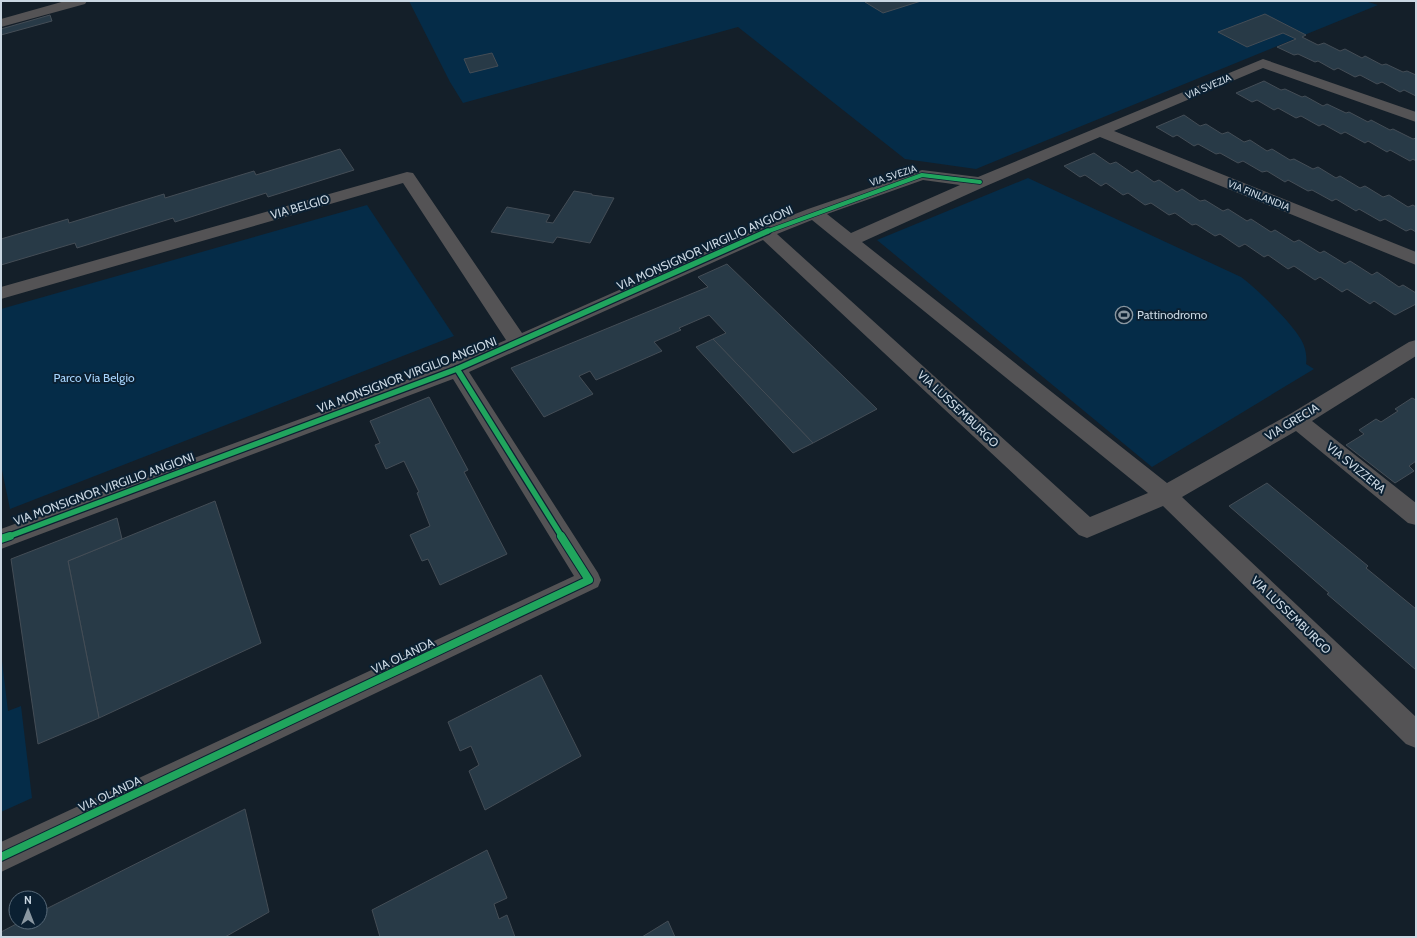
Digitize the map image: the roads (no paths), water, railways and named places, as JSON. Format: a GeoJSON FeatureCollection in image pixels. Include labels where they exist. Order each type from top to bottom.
{"type":"FeatureCollection","features":[{"type":"Feature","properties":{"kind":"street"},"geometry":{"type":"LineString","coordinates":[[1,23],[80,1]]}},
{"type":"Feature","properties":{"kind":"street","name":"VIA SVEZIA"},"geometry":{"type":"LineString","coordinates":[[849,241],[980,182],[1263,63],[1416,117]]}},
{"type":"Feature","properties":{"kind":"street","name":"VIA FINLANDIA"},"geometry":{"type":"LineString","coordinates":[[1101,132],[1416,259]]}},
{"type":"Feature","properties":{"kind":"street","name":"VIA SVEZIA"},"geometry":{"type":"LineString","coordinates":[[814,213],[922,176],[980,182]]}},
{"type":"Feature","properties":{"kind":"street","name":"VIA BELGIO"},"geometry":{"type":"LineString","coordinates":[[1,293],[407,177],[518,343]]}},
{"type":"Feature","properties":{"kind":"street","name":"VIA MONSIGNOR VIRGILIO ANGIONI"},"geometry":{"type":"LineString","coordinates":[[1,539],[457,369],[765,232],[814,213]]}},
{"type":"Feature","properties":{"kind":"street","name":"VIA LUSSEMBURGO"},"geometry":{"type":"LineString","coordinates":[[814,213],[1166,495],[1416,735]]}},
{"type":"Feature","properties":{"kind":"street","name":"VIA LUSSEMBURGO"},"geometry":{"type":"LineString","coordinates":[[765,232],[1087,528],[1166,495]]}},
{"type":"Feature","properties":{"kind":"street","name":"VIA GRECIA"},"geometry":{"type":"LineString","coordinates":[[1166,495],[1297,420],[1416,347]]}},
{"type":"Feature","properties":{"kind":"street","name":"VIA OLANDA"},"geometry":{"type":"LineString","coordinates":[[1,857],[589,580],[457,369]]}},
{"type":"Feature","properties":{"kind":"street","name":"VIA SVIZZERA"},"geometry":{"type":"LineString","coordinates":[[1297,420],[1416,516]]}},
{"type":"Feature","properties":{"kind":"place","name":"Pattinodromo"},"geometry":{"type":"Point","coordinates":[1124,315]}},
{"type":"Feature","properties":{"kind":"park label","name":"Parco Via Belgio"},"geometry":{"type":"Point","coordinates":[94,378]}}]}
